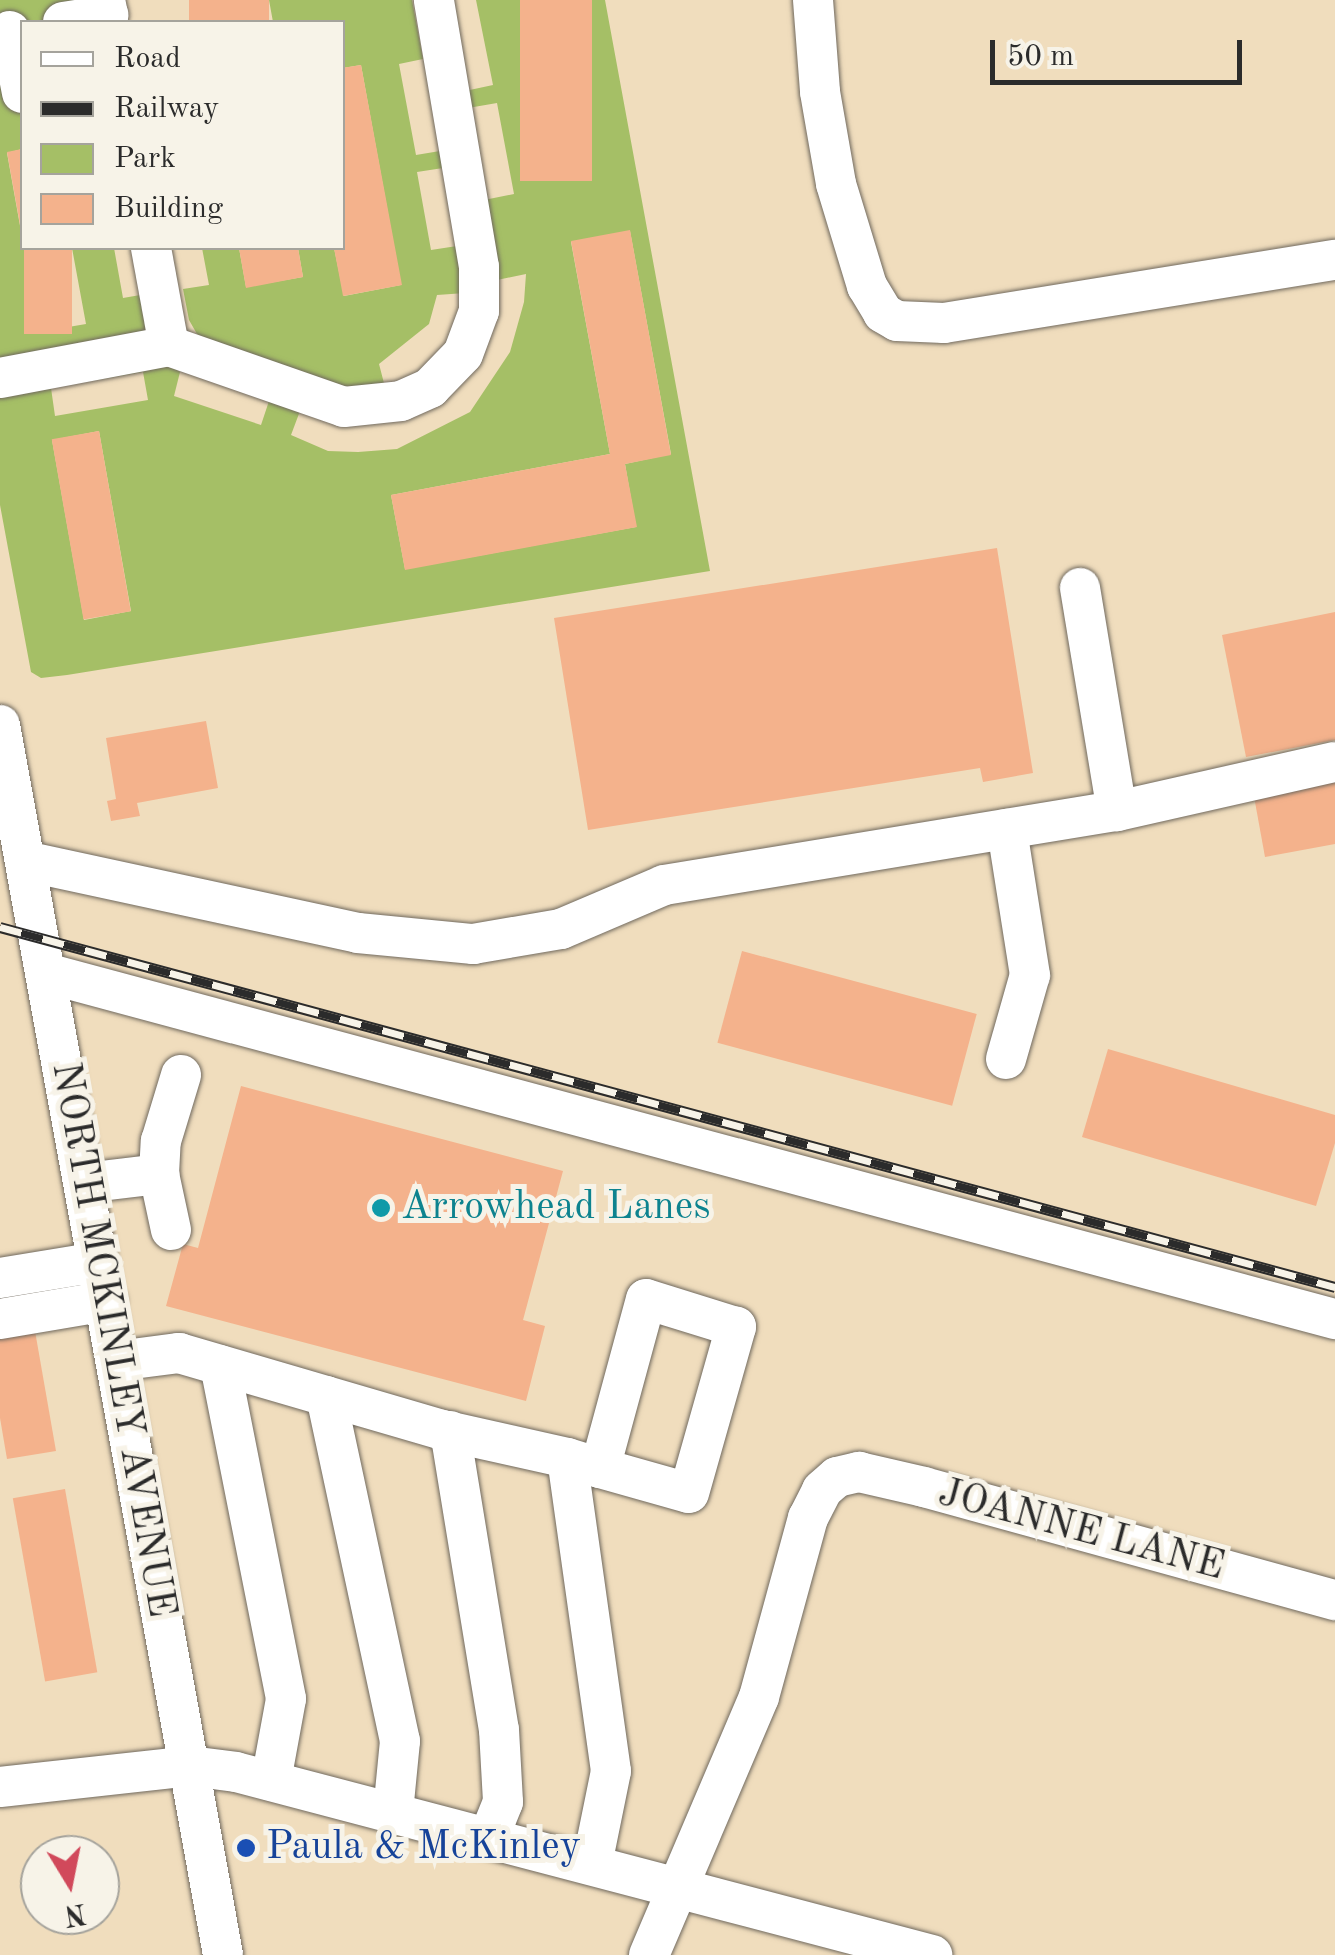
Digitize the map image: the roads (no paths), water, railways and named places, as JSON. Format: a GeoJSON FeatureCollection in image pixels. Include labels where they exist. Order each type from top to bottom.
{"type":"FeatureCollection","features":[{"type":"Feature","properties":{"kind":"street"},"geometry":{"type":"LineString","coordinates":[[0,378],[169,346],[344,407],[401,402],[430,388],[463,354],[479,310],[479,267],[434,0]]}},
{"type":"Feature","properties":{"kind":"street"},"geometry":{"type":"LineString","coordinates":[[812,0],[820,92],[852,243],[867,286],[883,313],[898,321],[944,323],[1335,260]]}},
{"type":"Feature","properties":{"kind":"street"},"geometry":{"type":"LineString","coordinates":[[73,20],[107,13]]}},
{"type":"Feature","properties":{"kind":"street"},"geometry":{"type":"LineString","coordinates":[[11,31],[20,82]]}},
{"type":"Feature","properties":{"kind":"street"},"geometry":{"type":"LineString","coordinates":[[151,250],[169,346]]}},
{"type":"Feature","properties":{"kind":"street"},"geometry":{"type":"LineString","coordinates":[[1080,588],[1117,811]]}},
{"type":"Feature","properties":{"kind":"street","name":"NORTH MCKINLEY AVENUE"},"geometry":{"type":"LineString","coordinates":[[0,725],[223,1955]]}},
{"type":"Feature","properties":{"kind":"street"},"geometry":{"type":"LineString","coordinates":[[25,861],[358,933],[473,944],[561,929],[664,885],[1117,811],[1335,762]]}},
{"type":"Feature","properties":{"kind":"street"},"geometry":{"type":"LineString","coordinates":[[1006,1059],[1030,975],[1007,829]]}},
{"type":"Feature","properties":{"kind":"street"},"geometry":{"type":"LineString","coordinates":[[46,973],[1335,1319]]}},
{"type":"Feature","properties":{"kind":"street"},"geometry":{"type":"LineString","coordinates":[[172,1230],[159,1174],[160,1141],[181,1074]]}},
{"type":"Feature","properties":{"kind":"street"},"geometry":{"type":"LineString","coordinates":[[84,1183],[159,1174]]}},
{"type":"Feature","properties":{"kind":"street"},"geometry":{"type":"LineString","coordinates":[[0,1278],[102,1282]]}},
{"type":"Feature","properties":{"kind":"street"},"geometry":{"type":"LineString","coordinates":[[0,1319],[102,1282]]}},
{"type":"Feature","properties":{"kind":"street"},"geometry":{"type":"LineString","coordinates":[[116,1361],[179,1354],[450,1431],[583,1463],[689,1493],[736,1327],[646,1299],[583,1463],[611,1771],[592,1864]]}},
{"type":"Feature","properties":{"kind":"street"},"geometry":{"type":"LineString","coordinates":[[220,1366],[286,1699],[271,1781]]}},
{"type":"Feature","properties":{"kind":"street"},"geometry":{"type":"LineString","coordinates":[[326,1396],[400,1741],[393,1812]]}},
{"type":"Feature","properties":{"kind":"street"},"geometry":{"type":"LineString","coordinates":[[450,1431],[499,1730],[503,1802],[489,1837]]}},
{"type":"Feature","properties":{"kind":"street","name":"JOANNE LANE"},"geometry":{"type":"LineString","coordinates":[[676,1887],[753,1713],[808,1518],[828,1482],[860,1472],[1335,1600]]}},
{"type":"Feature","properties":{"kind":"street"},"geometry":{"type":"LineString","coordinates":[[0,1788],[190,1766],[271,1781],[393,1812],[932,1955]]}},
{"type":"Feature","properties":{"kind":"street"},"geometry":{"type":"LineString","coordinates":[[649,1955],[676,1887]]}},
{"type":"Feature","properties":{"kind":"railway"},"geometry":{"type":"LineString","coordinates":[[0,927],[1335,1287]]}},
{"type":"Feature","properties":{"kind":"place","name":"Arrowhead Lanes"},"geometry":{"type":"Point","coordinates":[381,1208]}},
{"type":"Feature","properties":{"kind":"place","name":"Paula & McKinley"},"geometry":{"type":"Point","coordinates":[246,1848]}}]}
